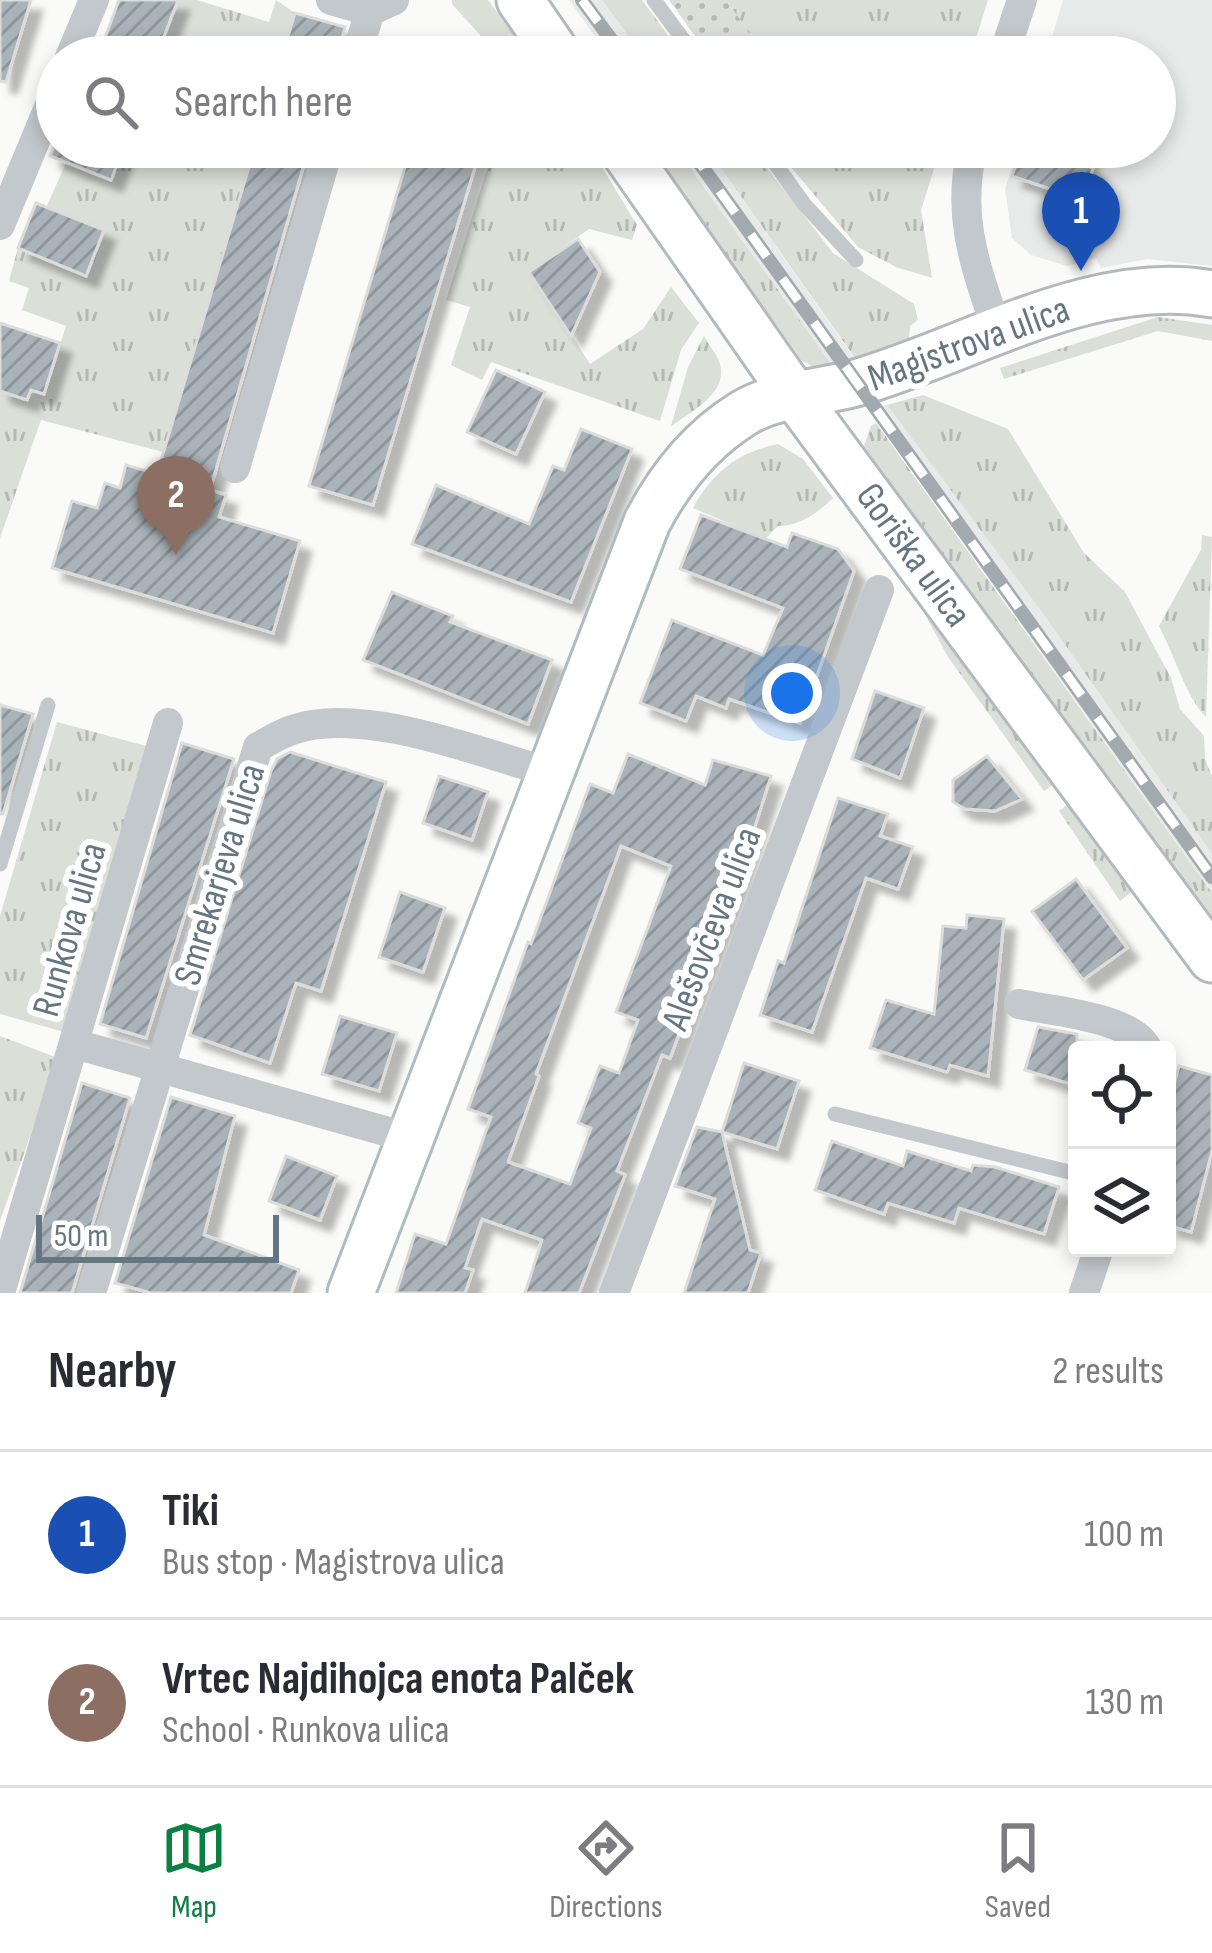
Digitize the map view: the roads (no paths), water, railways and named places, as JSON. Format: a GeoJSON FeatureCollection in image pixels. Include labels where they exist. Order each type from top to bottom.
{"type":"FeatureCollection","features":[{"type":"Feature","properties":{"kind":"street"},"geometry":{"type":"LineString","coordinates":[[79,36],[94,0]]}},
{"type":"Feature","properties":{"kind":"street"},"geometry":{"type":"LineString","coordinates":[[331,0],[382,6],[367,36]]}},
{"type":"Feature","properties":{"kind":"street"},"geometry":{"type":"LineString","coordinates":[[520,0],[545,36]]}},
{"type":"Feature","properties":{"kind":"street"},"geometry":{"type":"LineString","coordinates":[[1010,36],[1022,0]]}},
{"type":"Feature","properties":{"kind":"street"},"geometry":{"type":"LineString","coordinates":[[0,225],[36,138]]}},
{"type":"Feature","properties":{"kind":"street"},"geometry":{"type":"LineString","coordinates":[[235,468],[323,168]]}},
{"type":"Feature","properties":{"kind":"street","name":"Goriška ulica"},"geometry":{"type":"LineString","coordinates":[[636,168],[796,396],[1212,959]]}},
{"type":"Feature","properties":{"kind":"street"},"geometry":{"type":"LineString","coordinates":[[968,168],[966,232],[998,333]]}},
{"type":"Feature","properties":{"kind":"street","name":"Magistrova ulica"},"geometry":{"type":"LineString","coordinates":[[796,396],[857,383],[1110,293],[1155,289],[1212,294]]}},
{"type":"Feature","properties":{"kind":"street"},"geometry":{"type":"LineString","coordinates":[[350,1293],[647,522],[664,489],[700,446],[745,412],[796,396]]}},
{"type":"Feature","properties":{"kind":"street","name":"Alešovčeva ulica"},"geometry":{"type":"LineString","coordinates":[[614,1293],[879,590]]}},
{"type":"Feature","properties":{"kind":"street","name":"Runkova ulica"},"geometry":{"type":"LineString","coordinates":[[0,1293],[167,723]]}},
{"type":"Feature","properties":{"kind":"street","name":"Smrekarjeva ulica"},"geometry":{"type":"LineString","coordinates":[[91,1293],[258,747],[294,728],[340,724],[422,734],[551,773]]}},
{"type":"Feature","properties":{"kind":"street"},"geometry":{"type":"LineString","coordinates":[[1019,1004],[1118,1024],[1144,1041]]}},
{"type":"Feature","properties":{"kind":"street"},"geometry":{"type":"LineString","coordinates":[[75,1044],[410,1138]]}},
{"type":"Feature","properties":{"kind":"street"},"geometry":{"type":"LineString","coordinates":[[1084,1293],[1096,1257]]}},
{"type":"Feature","properties":{"kind":"lane"},"geometry":{"type":"LineString","coordinates":[[654,0],[681,36]]}},
{"type":"Feature","properties":{"kind":"lane"},"geometry":{"type":"LineString","coordinates":[[778,168],[856,260]]}},
{"type":"Feature","properties":{"kind":"lane"},"geometry":{"type":"LineString","coordinates":[[0,864],[48,706]]}},
{"type":"Feature","properties":{"kind":"lane"},"geometry":{"type":"LineString","coordinates":[[835,1114],[1068,1172]]}},
{"type":"Feature","properties":{"kind":"railway"},"geometry":{"type":"LineString","coordinates":[[582,0],[609,36]]}},
{"type":"Feature","properties":{"kind":"railway"},"geometry":{"type":"LineString","coordinates":[[703,168],[1212,877]]}},
{"type":"Feature","properties":{"kind":"place","name":"Tiki"},"geometry":{"type":"Point","coordinates":[1081,271]}},
{"type":"Feature","properties":{"kind":"place","name":"Vrtec Najdihojca enota Palček"},"geometry":{"type":"Point","coordinates":[176,555]}}]}
